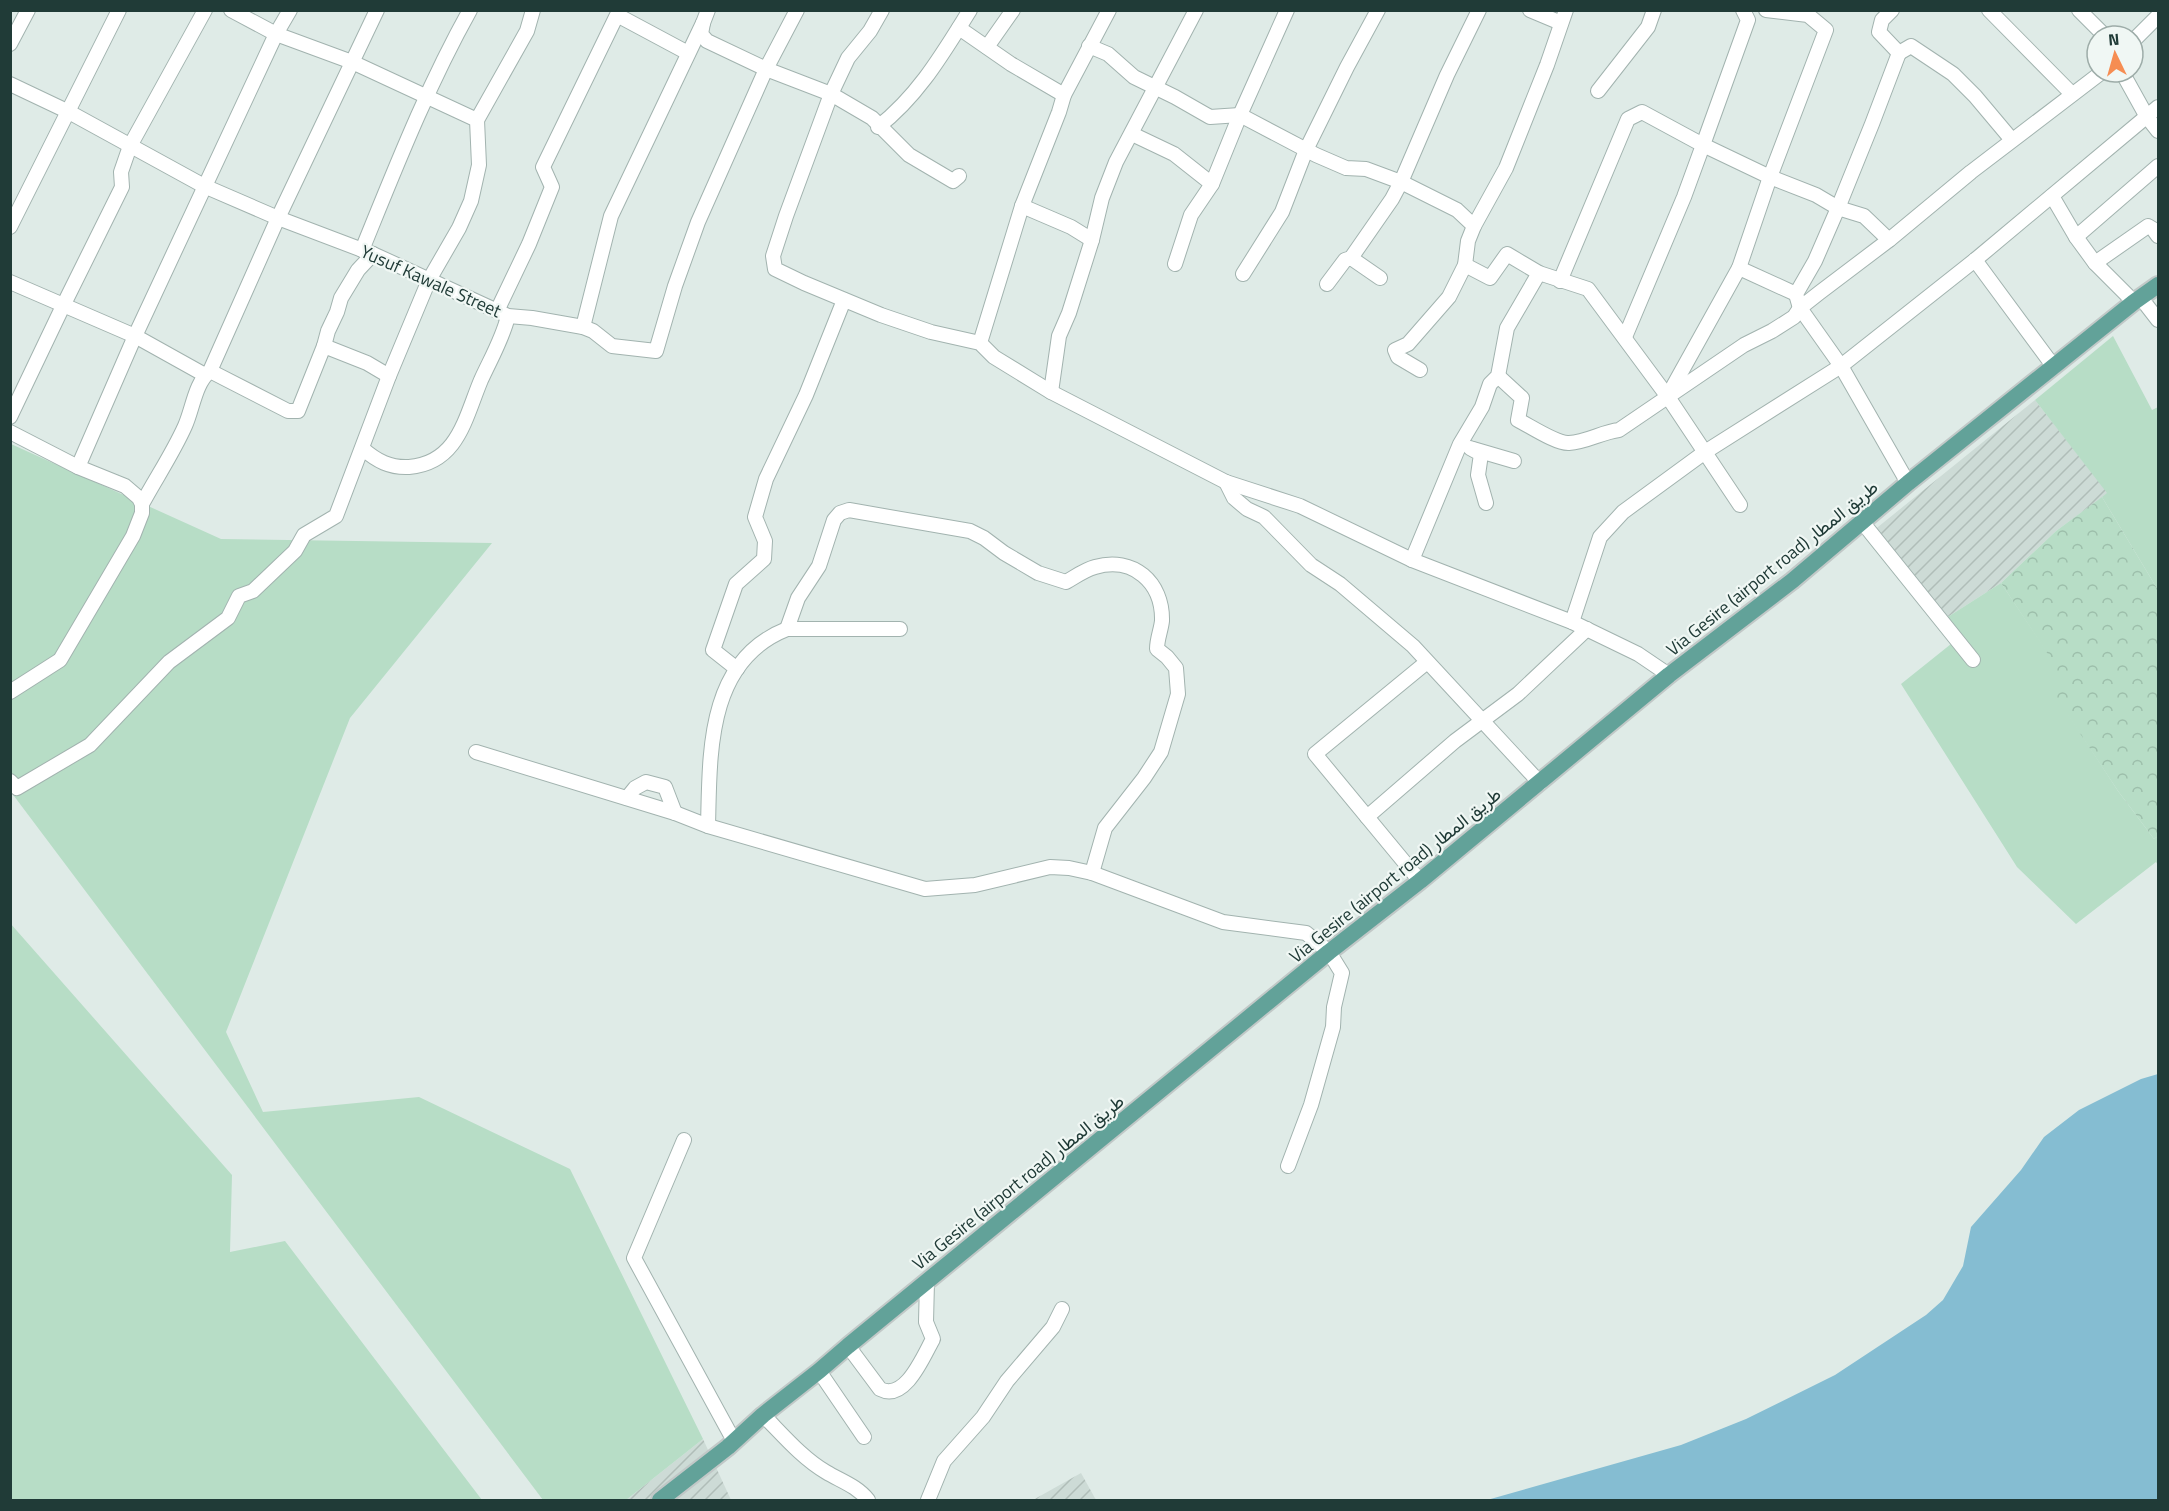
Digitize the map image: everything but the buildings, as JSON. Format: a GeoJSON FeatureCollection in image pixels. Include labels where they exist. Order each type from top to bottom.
{"type":"FeatureCollection","features":[{"type":"Feature","properties":{"kind":"main road","name":"Via Gesire (airport road) طريق المطار"},"geometry":{"type":"LineString","coordinates":[[660,1500],[1329,952],[1540,783],[1669,675],[1691,661],[1792,581],[1908,483],[2158,285]]}},
{"type":"Feature","properties":{"kind":"street"},"geometry":{"type":"LineString","coordinates":[[10,44],[28,10]]}},
{"type":"Feature","properties":{"kind":"street"},"geometry":{"type":"LineString","coordinates":[[10,226],[119,10]]}},
{"type":"Feature","properties":{"kind":"street"},"geometry":{"type":"LineString","coordinates":[[10,417],[122,187],[122,172],[130,146],[205,10]]}},
{"type":"Feature","properties":{"kind":"street"},"geometry":{"type":"LineString","coordinates":[[231,10],[276,34],[352,62],[477,120]]}},
{"type":"Feature","properties":{"kind":"street"},"geometry":{"type":"LineString","coordinates":[[78,467],[204,186],[276,34],[290,10]]}},
{"type":"Feature","properties":{"kind":"street"},"geometry":{"type":"LineString","coordinates":[[142,504],[186,424],[191,406],[377,10]]}},
{"type":"Feature","properties":{"kind":"street"},"geometry":{"type":"LineString","coordinates":[[10,282],[135,336],[288,411],[298,411],[328,331],[338,312],[341,298],[367,252],[426,96],[447,51],[470,10]]}},
{"type":"Feature","properties":{"kind":"street"},"geometry":{"type":"LineString","coordinates":[[10,781],[17,788],[90,744],[169,662],[228,618],[239,596],[253,591],[295,551],[304,536],[336,516],[389,376],[429,280],[459,228],[471,201],[479,165],[477,120],[527,31],[533,10]]}},
{"type":"Feature","properties":{"kind":"street","name":"Yusuf Kawale Street"},"geometry":{"type":"LineString","coordinates":[[10,84],[69,112],[204,186],[278,218],[367,252],[503,314],[583,327],[593,331],[612,346],[656,351],[675,286],[698,222],[766,69],[797,10]]}},
{"type":"Feature","properties":{"kind":"street"},"geometry":{"type":"LineString","coordinates":[[882,10],[870,32],[849,58],[831,94],[773,256],[772,264],[775,269],[844,300],[931,332],[980,343],[994,357],[1051,392],[1226,482],[1300,506],[1412,560],[1572,622],[1638,654],[1669,675]]}},
{"type":"Feature","properties":{"kind":"street"},"geometry":{"type":"LineString","coordinates":[[879,127],[927,78],[970,10]]}},
{"type":"Feature","properties":{"kind":"street"},"geometry":{"type":"LineString","coordinates":[[987,47],[1013,10]]}},
{"type":"Feature","properties":{"kind":"street"},"geometry":{"type":"LineString","coordinates":[[980,343],[1022,206],[1064,95],[1109,10]]}},
{"type":"Feature","properties":{"kind":"street"},"geometry":{"type":"LineString","coordinates":[[1051,392],[1059,336],[1069,314],[1092,240],[1102,198],[1116,162],[1196,10]]}},
{"type":"Feature","properties":{"kind":"street"},"geometry":{"type":"LineString","coordinates":[[1175,264],[1191,215],[1212,184],[1287,10]]}},
{"type":"Feature","properties":{"kind":"street"},"geometry":{"type":"LineString","coordinates":[[1243,274],[1282,212],[1306,150],[1378,10]]}},
{"type":"Feature","properties":{"kind":"street"},"geometry":{"type":"LineString","coordinates":[[1327,284],[1345,260],[1351,258],[1392,199],[1447,75],[1479,10]]}},
{"type":"Feature","properties":{"kind":"street"},"geometry":{"type":"LineString","coordinates":[[1420,370],[1398,357],[1395,350],[1408,344],[1449,297],[1465,265],[1468,241],[1474,226],[1506,168],[1547,65],[1563,17],[1530,10]]}},
{"type":"Feature","properties":{"kind":"street"},"geometry":{"type":"LineString","coordinates":[[1598,90],[1648,27],[1654,10]]}},
{"type":"Feature","properties":{"kind":"street"},"geometry":{"type":"LineString","coordinates":[[1625,337],[1684,197],[1703,145],[1748,20],[1743,10]]}},
{"type":"Feature","properties":{"kind":"street"},"geometry":{"type":"LineString","coordinates":[[1668,397],[1739,268],[1770,177],[1826,30],[1808,13],[1766,10]]}},
{"type":"Feature","properties":{"kind":"street"},"geometry":{"type":"LineString","coordinates":[[1892,10],[1882,20],[1880,32],[1899,53]]}},
{"type":"Feature","properties":{"kind":"street"},"geometry":{"type":"LineString","coordinates":[[1989,10],[2072,94]]}},
{"type":"Feature","properties":{"kind":"street"},"geometry":{"type":"LineString","coordinates":[[2079,10],[2093,24]]}},
{"type":"Feature","properties":{"kind":"street"},"geometry":{"type":"LineString","coordinates":[[363,449],[382,463],[405,467],[422,466],[438,459],[453,445],[467,419],[503,314],[552,187],[543,167],[614,12],[688,53]]}},
{"type":"Feature","properties":{"kind":"street"},"geometry":{"type":"LineString","coordinates":[[2145,29],[2158,16]]}},
{"type":"Feature","properties":{"kind":"street"},"geometry":{"type":"LineString","coordinates":[[705,17],[701,34],[707,41],[766,69],[831,94],[872,118],[909,155],[953,181],[959,176]]}},
{"type":"Feature","properties":{"kind":"street"},"geometry":{"type":"LineString","coordinates":[[583,327],[611,216],[705,17]]}},
{"type":"Feature","properties":{"kind":"street"},"geometry":{"type":"LineString","coordinates":[[959,28],[1011,64],[1064,95]]}},
{"type":"Feature","properties":{"kind":"street"},"geometry":{"type":"LineString","coordinates":[[1089,46],[1108,54],[1134,77],[1210,117],[1240,115],[1346,168],[1366,169],[1401,182],[1457,210],[1474,226]]}},
{"type":"Feature","properties":{"kind":"street"},"geometry":{"type":"LineString","coordinates":[[1908,483],[1840,366],[1800,308],[1796,294],[1815,261],[1838,208],[1899,53],[1911,46],[1953,74],[2012,140]]}},
{"type":"Feature","properties":{"kind":"street"},"geometry":{"type":"LineString","coordinates":[[1498,376],[1522,398],[1518,420],[1567,443],[1619,430],[1744,345],[1772,331],[1794,316],[1800,308],[2086,84]]}},
{"type":"Feature","properties":{"kind":"street"},"geometry":{"type":"LineString","coordinates":[[2129,84],[2147,117],[2158,131]]}},
{"type":"Feature","properties":{"kind":"street"},"geometry":{"type":"LineString","coordinates":[[1572,622],[1600,537],[1623,512],[1705,452],[1840,366],[1975,260],[2158,107]]}},
{"type":"Feature","properties":{"kind":"street"},"geometry":{"type":"LineString","coordinates":[[1560,281],[1628,119],[1642,112],[1703,145],[1770,177],[1816,195],[1838,208],[1864,216],[1889,240]]}},
{"type":"Feature","properties":{"kind":"street"},"geometry":{"type":"LineString","coordinates":[[1132,134],[1174,154],[1212,184]]}},
{"type":"Feature","properties":{"kind":"street"},"geometry":{"type":"LineString","coordinates":[[2076,237],[2158,166]]}},
{"type":"Feature","properties":{"kind":"street"},"geometry":{"type":"LineString","coordinates":[[2052,196],[2076,237],[2095,263],[2158,320]]}},
{"type":"Feature","properties":{"kind":"street"},"geometry":{"type":"LineString","coordinates":[[1022,206],[1071,227],[1092,240]]}},
{"type":"Feature","properties":{"kind":"street"},"geometry":{"type":"LineString","coordinates":[[2095,263],[2148,226],[2153,228],[2158,236]]}},
{"type":"Feature","properties":{"kind":"street"},"geometry":{"type":"LineString","coordinates":[[1465,265],[1490,278],[1507,254],[1539,273],[1588,289],[1668,397],[1740,505]]}},
{"type":"Feature","properties":{"kind":"street"},"geometry":{"type":"LineString","coordinates":[[1351,258],[1380,278]]}},
{"type":"Feature","properties":{"kind":"street"},"geometry":{"type":"LineString","coordinates":[[1975,260],[2054,367]]}},
{"type":"Feature","properties":{"kind":"street"},"geometry":{"type":"LineString","coordinates":[[1739,268],[1796,294]]}},
{"type":"Feature","properties":{"kind":"street"},"geometry":{"type":"LineString","coordinates":[[1412,560],[1465,446],[1490,384],[1498,376],[1507,328],[1539,273]]}},
{"type":"Feature","properties":{"kind":"street"},"geometry":{"type":"LineString","coordinates":[[737,669],[714,651],[736,584],[764,559],[765,541],[755,517],[766,479],[806,395],[844,300]]}},
{"type":"Feature","properties":{"kind":"street"},"geometry":{"type":"LineString","coordinates":[[324,346],[367,363],[389,376]]}},
{"type":"Feature","properties":{"kind":"street"},"geometry":{"type":"LineString","coordinates":[[10,432],[78,467],[125,486],[139,498],[142,504],[142,513],[133,536],[60,660],[10,692]]}},
{"type":"Feature","properties":{"kind":"street"},"geometry":{"type":"LineString","coordinates":[[1465,446],[1514,461]]}},
{"type":"Feature","properties":{"kind":"street"},"geometry":{"type":"LineString","coordinates":[[1465,446],[1480,454],[1478,475],[1486,503]]}},
{"type":"Feature","properties":{"kind":"street"},"geometry":{"type":"LineString","coordinates":[[1226,482],[1234,498],[1247,509],[1264,517],[1311,565],[1340,584],[1413,646],[1540,783]]}},
{"type":"Feature","properties":{"kind":"street"},"geometry":{"type":"LineString","coordinates":[[787,629],[798,598],[819,566],[834,520],[840,513],[849,510],[970,531],[1038,573],[1065,582],[1086,570],[1118,565],[1133,568],[1146,576],[1157,594],[1162,621],[1157,649],[1176,668],[1178,694],[1161,752],[1105,828],[1092,873]]}},
{"type":"Feature","properties":{"kind":"street"},"geometry":{"type":"LineString","coordinates":[[1863,523],[1973,660]]}},
{"type":"Feature","properties":{"kind":"street"},"geometry":{"type":"LineString","coordinates":[[708,826],[710,754],[723,693],[737,669],[755,647],[774,634],[787,629],[900,629]]}},
{"type":"Feature","properties":{"kind":"street"},"geometry":{"type":"LineString","coordinates":[[1367,817],[1404,783],[1518,694],[1587,629]]}},
{"type":"Feature","properties":{"kind":"street"},"geometry":{"type":"LineString","coordinates":[[1420,881],[1315,754],[1427,662]]}},
{"type":"Feature","properties":{"kind":"street"},"geometry":{"type":"LineString","coordinates":[[476,752],[675,813],[708,826],[926,889],[975,885],[1050,867],[1069,868],[1092,873],[1223,922],[1306,933],[1329,952],[1342,973],[1334,1007],[1333,1027],[1311,1105],[1288,1166]]}},
{"type":"Feature","properties":{"kind":"street"},"geometry":{"type":"LineString","coordinates":[[627,798],[635,788],[646,782],[665,788],[675,813]]}},
{"type":"Feature","properties":{"kind":"street"},"geometry":{"type":"LineString","coordinates":[[684,1140],[634,1258],[734,1441]]}},
{"type":"Feature","properties":{"kind":"street"},"geometry":{"type":"LineString","coordinates":[[848,1346],[880,1389],[895,1392],[904,1386],[933,1339],[926,1322],[927,1282]]}},
{"type":"Feature","properties":{"kind":"street"},"geometry":{"type":"LineString","coordinates":[[928,1500],[944,1461],[983,1416],[1007,1381],[1053,1327],[1062,1309]]}},
{"type":"Feature","properties":{"kind":"street"},"geometry":{"type":"LineString","coordinates":[[819,1371],[864,1437]]}},
{"type":"Feature","properties":{"kind":"street"},"geometry":{"type":"LineString","coordinates":[[763,1415],[825,1472],[852,1486],[868,1500]]}},
{"type":"Feature","properties":{"kind":"shaded area"},"geometry":{"type":"Polygon","coordinates":[[[2035,400],[2108,493],[2056,531],[2001,583],[1943,620],[1873,531],[2035,400]]]}},
{"type":"Feature","properties":{"kind":"shaded area"},"geometry":{"type":"Polygon","coordinates":[[[703,1439],[731,1500],[626,1500],[703,1439]]]}},
{"type":"Feature","properties":{"kind":"shaded area"},"geometry":{"type":"Polygon","coordinates":[[[1081,1473],[1096,1500],[1033,1500],[1081,1473]]]}},
{"type":"Feature","properties":{"kind":"green space"},"geometry":{"type":"Polygon","coordinates":[[[2113,336],[2152,410],[2158,407],[2158,590],[2102,497],[2107,493],[2035,400],[2113,336]]]}},
{"type":"Feature","properties":{"kind":"green space"},"geometry":{"type":"Polygon","coordinates":[[[11,444],[221,539],[492,543],[350,718],[226,1032],[263,1112],[419,1097],[570,1169],[703,1439],[626,1500],[543,1500],[11,792],[11,444]]]}},
{"type":"Feature","properties":{"kind":"green space"},"geometry":{"type":"Polygon","coordinates":[[[2102,497],[2158,590],[2158,836],[2154,839],[2118,791],[2056,697],[2057,668],[2001,583],[2056,531],[2102,497]]]}},
{"type":"Feature","properties":{"kind":"green space"},"geometry":{"type":"Polygon","coordinates":[[[1873,531],[1943,620],[2001,583],[2058,668],[2057,697],[2118,791],[2154,839],[2158,836],[2158,865],[2156,862],[2076,924],[2017,867],[1901,684],[1951,644],[1865,538],[1873,531]]]}},
{"type":"Feature","properties":{"kind":"green space"},"geometry":{"type":"Polygon","coordinates":[[[10,923],[232,1175],[230,1252],[285,1241],[482,1500],[11,1500],[10,923]]]}},
{"type":"Feature","properties":{"kind":"water"},"geometry":{"type":"Polygon","coordinates":[[[2158,1074],[2158,1500],[1487,1500],[1681,1445],[1746,1419],[1835,1375],[1926,1315],[1943,1300],[1963,1266],[1971,1227],[2021,1170],[2044,1137],[2079,1110],[2141,1079],[2158,1074]]]}}]}
